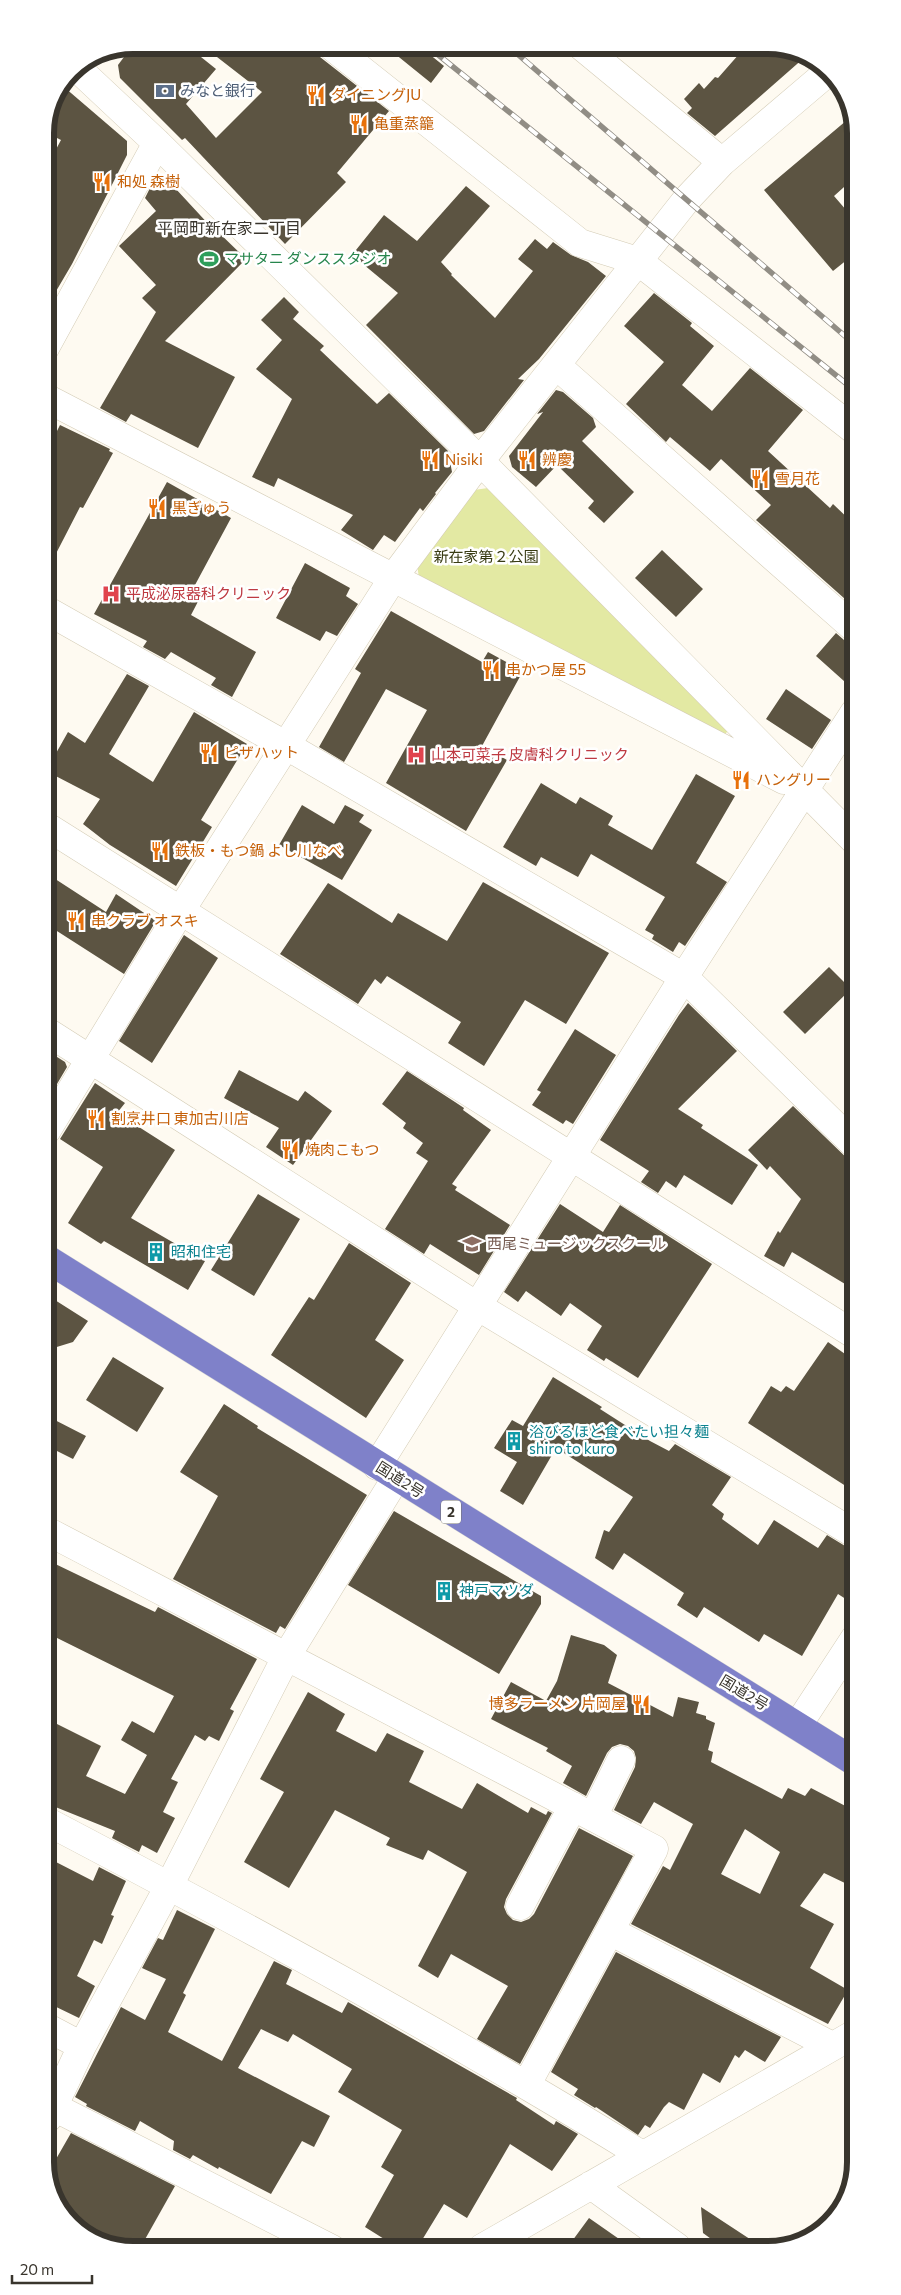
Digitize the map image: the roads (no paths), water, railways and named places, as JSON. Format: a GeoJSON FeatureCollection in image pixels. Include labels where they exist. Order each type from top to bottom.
{"type":"FeatureCollection","features":[{"type":"Feature","properties":{"kind":"highway","name":"国道2号"},"geometry":{"type":"LineString","coordinates":[[54,1268],[847,1757]]}},
{"type":"Feature","properties":{"kind":"street"},"geometry":{"type":"LineString","coordinates":[[341,54],[580,244],[638,261],[847,424]]}},
{"type":"Feature","properties":{"kind":"street"},"geometry":{"type":"LineString","coordinates":[[591,54],[722,162]]}},
{"type":"Feature","properties":{"kind":"street"},"geometry":{"type":"LineString","coordinates":[[82,73],[157,143],[480,461],[847,833]]}},
{"type":"Feature","properties":{"kind":"street"},"geometry":{"type":"LineString","coordinates":[[54,1118],[181,910],[393,578],[480,461],[687,199],[722,162],[823,76]]}},
{"type":"Feature","properties":{"kind":"street"},"geometry":{"type":"LineString","coordinates":[[54,333],[157,143]]}},
{"type":"Feature","properties":{"kind":"street"},"geometry":{"type":"LineString","coordinates":[[556,365],[847,622]]}},
{"type":"Feature","properties":{"kind":"street"},"geometry":{"type":"LineString","coordinates":[[54,402],[803,790]]}},
{"type":"Feature","properties":{"kind":"street"},"geometry":{"type":"LineString","coordinates":[[54,615],[285,745],[684,977],[847,1137]]}},
{"type":"Feature","properties":{"kind":"street"},"geometry":{"type":"LineString","coordinates":[[54,2100],[169,1886],[286,1657],[477,1306],[572,1158],[684,977],[847,724]]}},
{"type":"Feature","properties":{"kind":"street"},"geometry":{"type":"LineString","coordinates":[[54,831],[847,1330]]}},
{"type":"Feature","properties":{"kind":"street"},"geometry":{"type":"LineString","coordinates":[[54,1036],[477,1306],[847,1529]]}},
{"type":"Feature","properties":{"kind":"street"},"geometry":{"type":"LineString","coordinates":[[54,1535],[654,1849],[527,2084]]}},
{"type":"Feature","properties":{"kind":"street"},"geometry":{"type":"LineString","coordinates":[[798,1725],[847,1650]]}},
{"type":"Feature","properties":{"kind":"street"},"geometry":{"type":"LineString","coordinates":[[520,1906],[583,1812],[621,1760]]}},
{"type":"Feature","properties":{"kind":"street"},"geometry":{"type":"LineString","coordinates":[[54,1825],[169,1886],[527,2084],[642,2155]]}},
{"type":"Feature","properties":{"kind":"street"},"geometry":{"type":"LineString","coordinates":[[610,1931],[832,2046]]}},
{"type":"Feature","properties":{"kind":"street"},"geometry":{"type":"LineString","coordinates":[[54,2031],[82,2046]]}},
{"type":"Feature","properties":{"kind":"street"},"geometry":{"type":"LineString","coordinates":[[494,2241],[847,2038]]}},
{"type":"Feature","properties":{"kind":"street"},"geometry":{"type":"LineString","coordinates":[[54,2112],[316,2241]]}},
{"type":"Feature","properties":{"kind":"street"},"geometry":{"type":"LineString","coordinates":[[591,2185],[669,2241]]}},
{"type":"Feature","properties":{"kind":"railway"},"geometry":{"type":"LineString","coordinates":[[437,54],[847,384]]}},
{"type":"Feature","properties":{"kind":"railway"},"geometry":{"type":"LineString","coordinates":[[517,54],[847,338]]}},
{"type":"Feature","properties":{"kind":"place","name":"みなと銀行"},"geometry":{"type":"Point","coordinates":[165,91]}},
{"type":"Feature","properties":{"kind":"place","name":"ダイニングJU"},"geometry":{"type":"Point","coordinates":[316,95]}},
{"type":"Feature","properties":{"kind":"place","name":"亀重蒸籠"},"geometry":{"type":"Point","coordinates":[359,124]}},
{"type":"Feature","properties":{"kind":"place","name":"和処 森樹"},"geometry":{"type":"Point","coordinates":[102,182]}},
{"type":"Feature","properties":{"kind":"place","name":"マサタニ ダンススタジオ"},"geometry":{"type":"Point","coordinates":[209,259]}},
{"type":"Feature","properties":{"kind":"place","name":"Nisiki"},"geometry":{"type":"Point","coordinates":[430,460]}},
{"type":"Feature","properties":{"kind":"place","name":"辨慶"},"geometry":{"type":"Point","coordinates":[527,460]}},
{"type":"Feature","properties":{"kind":"place","name":"雪月花"},"geometry":{"type":"Point","coordinates":[760,479]}},
{"type":"Feature","properties":{"kind":"place","name":"黒ぎゅう"},"geometry":{"type":"Point","coordinates":[157,508]}},
{"type":"Feature","properties":{"kind":"place","name":"平成泌尿器科クリニック"},"geometry":{"type":"Point","coordinates":[111,594]}},
{"type":"Feature","properties":{"kind":"place","name":"串かつ屋 55"},"geometry":{"type":"Point","coordinates":[491,670]}},
{"type":"Feature","properties":{"kind":"place","name":"ピザハット"},"geometry":{"type":"Point","coordinates":[209,753]}},
{"type":"Feature","properties":{"kind":"place","name":"山本可菜子 皮膚科クリニック"},"geometry":{"type":"Point","coordinates":[416,755]}},
{"type":"Feature","properties":{"kind":"place","name":"ハングリー"},"geometry":{"type":"Point","coordinates":[741,780]}},
{"type":"Feature","properties":{"kind":"place","name":"鉄板・もつ鍋 よし川なべ"},"geometry":{"type":"Point","coordinates":[160,851]}},
{"type":"Feature","properties":{"kind":"place","name":"串クラブ オスキ"},"geometry":{"type":"Point","coordinates":[76,921]}},
{"type":"Feature","properties":{"kind":"place","name":"割烹井口 東加古川店"},"geometry":{"type":"Point","coordinates":[96,1119]}},
{"type":"Feature","properties":{"kind":"place","name":"焼肉こもつ"},"geometry":{"type":"Point","coordinates":[290,1150]}},
{"type":"Feature","properties":{"kind":"place","name":"西尾ミュージックスクール"},"geometry":{"type":"Point","coordinates":[472,1244]}},
{"type":"Feature","properties":{"kind":"place","name":"昭和住宅"},"geometry":{"type":"Point","coordinates":[156,1252]}},
{"type":"Feature","properties":{"kind":"place","name":"浴びるほど食べたい担々麺 shiro to kuro"},"geometry":{"type":"Point","coordinates":[514,1441]}},
{"type":"Feature","properties":{"kind":"place","name":"神戸マツダ"},"geometry":{"type":"Point","coordinates":[444,1591]}},
{"type":"Feature","properties":{"kind":"place","name":"博多ラーメン 片岡屋"},"geometry":{"type":"Point","coordinates":[641,1704]}},
{"type":"Feature","properties":{"kind":"district","name":"平岡町新在家二丁目"},"geometry":{"type":"Point","coordinates":[229,228]}},
{"type":"Feature","properties":{"kind":"park label","name":"新在家第２公園"},"geometry":{"type":"Point","coordinates":[486,557]}}]}
